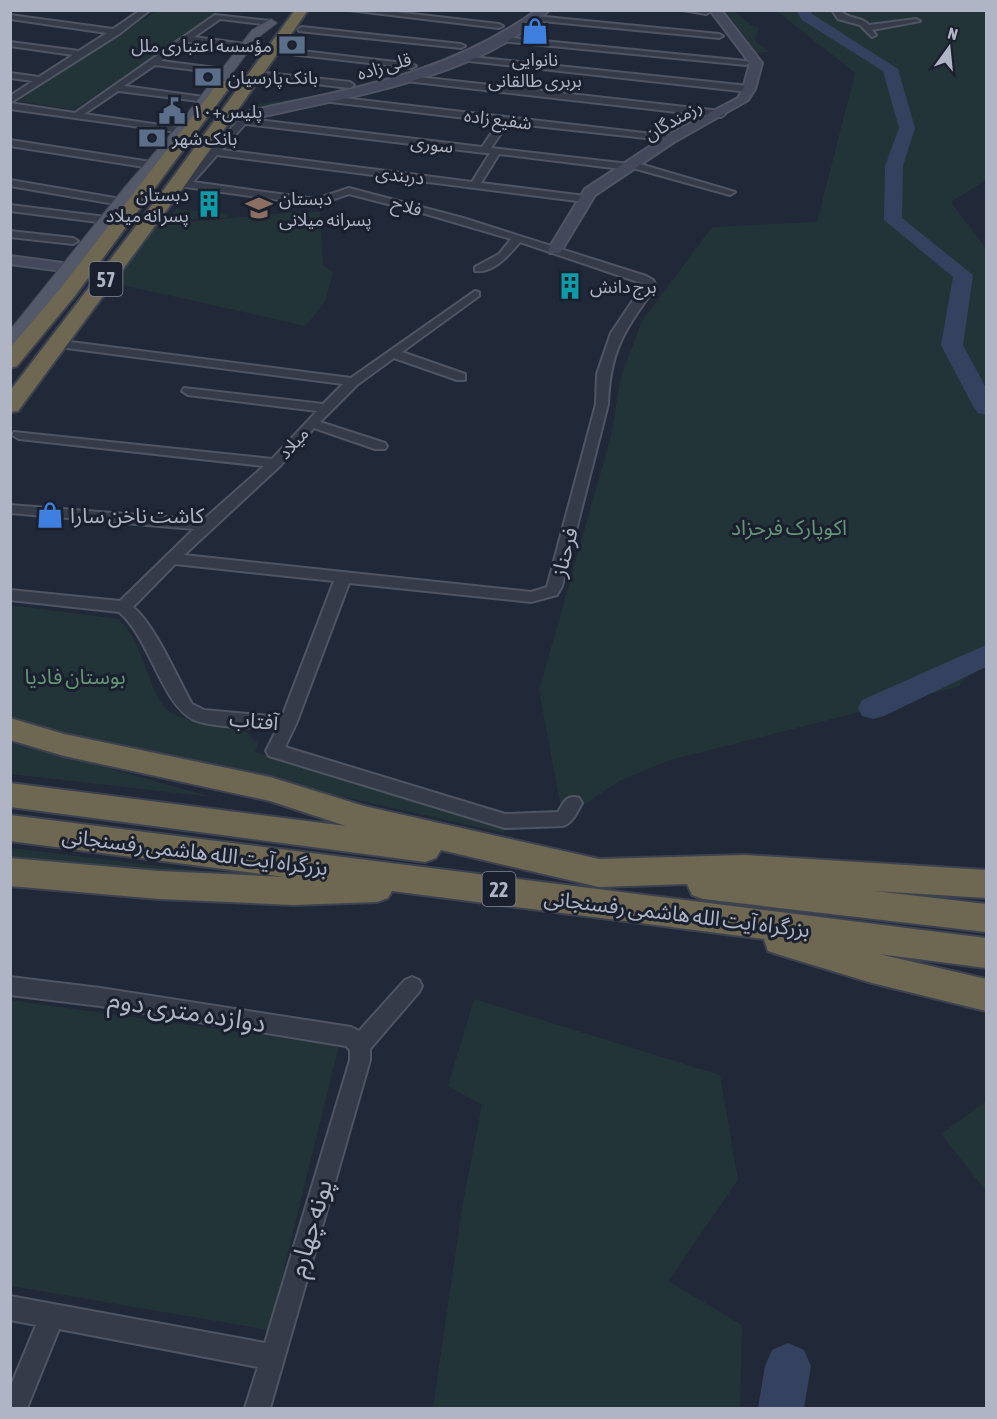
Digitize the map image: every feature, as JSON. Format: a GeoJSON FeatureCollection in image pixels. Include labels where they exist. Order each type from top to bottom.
{"type":"FeatureCollection","features":[{"type":"Feature","properties":{"kind":"highway","name":"57"},"geometry":{"type":"LineString","coordinates":[[10,406],[232,121],[249,83],[302,10]]}},
{"type":"Feature","properties":{"kind":"highway","name":"57"},"geometry":{"type":"LineString","coordinates":[[10,362],[81,275],[276,17]]}},
{"type":"Feature","properties":{"kind":"highway"},"geometry":{"type":"LineString","coordinates":[[10,729],[64,745],[270,789],[364,819],[598,873],[745,869],[987,884]]}},
{"type":"Feature","properties":{"kind":"highway","name":"بزرگراه آیت الله هاشمی رفسنجانی"},"geometry":{"type":"LineString","coordinates":[[10,795],[598,873],[987,918]]}},
{"type":"Feature","properties":{"kind":"highway","name":"بزرگراه آیت الله هاشمی رفسنجانی"},"geometry":{"type":"LineString","coordinates":[[10,828],[987,953]]}},
{"type":"Feature","properties":{"kind":"highway"},"geometry":{"type":"LineString","coordinates":[[10,872],[159,885],[293,891],[461,884]]}},
{"type":"Feature","properties":{"kind":"highway"},"geometry":{"type":"LineString","coordinates":[[701,916],[872,968],[987,995]]}},
{"type":"Feature","properties":{"kind":"main road"},"geometry":{"type":"LineString","coordinates":[[10,343],[67,273],[106,220],[181,131],[245,46],[256,33],[276,17]]}},
{"type":"Feature","properties":{"kind":"street"},"geometry":{"type":"LineString","coordinates":[[10,100],[147,10]]}},
{"type":"Feature","properties":{"kind":"street"},"geometry":{"type":"LineString","coordinates":[[352,10],[498,26]]}},
{"type":"Feature","properties":{"kind":"street","name":"قلی زاده"},"geometry":{"type":"LineString","coordinates":[[232,121],[266,102],[350,85],[468,46],[507,37],[534,14],[544,10]]}},
{"type":"Feature","properties":{"kind":"street"},"geometry":{"type":"LineString","coordinates":[[302,29],[468,46],[749,89],[756,63],[711,11],[686,10]]}},
{"type":"Feature","properties":{"kind":"street"},"geometry":{"type":"LineString","coordinates":[[835,10],[841,17],[863,23],[869,34],[916,21]]}},
{"type":"Feature","properties":{"kind":"street"},"geometry":{"type":"LineString","coordinates":[[534,14],[719,36]]}},
{"type":"Feature","properties":{"kind":"street","name":"قلی زاده"},"geometry":{"type":"LineString","coordinates":[[266,102],[326,99],[409,79],[468,46],[512,16]]}},
{"type":"Feature","properties":{"kind":"street"},"geometry":{"type":"LineString","coordinates":[[10,17],[116,32]]}},
{"type":"Feature","properties":{"kind":"street"},"geometry":{"type":"LineString","coordinates":[[76,116],[218,17],[276,17]]}},
{"type":"Feature","properties":{"kind":"street"},"geometry":{"type":"LineString","coordinates":[[507,37],[746,63]]}},
{"type":"Feature","properties":{"kind":"street"},"geometry":{"type":"LineString","coordinates":[[187,39],[245,46]]}},
{"type":"Feature","properties":{"kind":"street"},"geometry":{"type":"LineString","coordinates":[[10,44],[82,54]]}},
{"type":"Feature","properties":{"kind":"street"},"geometry":{"type":"LineString","coordinates":[[285,51],[412,66]]}},
{"type":"Feature","properties":{"kind":"street"},"geometry":{"type":"LineString","coordinates":[[153,62],[224,72]]}},
{"type":"Feature","properties":{"kind":"street"},"geometry":{"type":"LineString","coordinates":[[10,75],[42,80]]}},
{"type":"Feature","properties":{"kind":"street"},"geometry":{"type":"LineString","coordinates":[[266,76],[350,85]]}},
{"type":"Feature","properties":{"kind":"street"},"geometry":{"type":"LineString","coordinates":[[409,79],[721,114]]}},
{"type":"Feature","properties":{"kind":"street"},"geometry":{"type":"LineString","coordinates":[[249,83],[248,94],[266,102]]}},
{"type":"Feature","properties":{"kind":"street"},"geometry":{"type":"LineString","coordinates":[[117,88],[204,100]]}},
{"type":"Feature","properties":{"kind":"street","name":"رزمندگان"},"geometry":{"type":"LineString","coordinates":[[555,250],[585,198],[596,188],[670,139],[721,114],[742,100],[749,89]]}},
{"type":"Feature","properties":{"kind":"street","name":"شفیع زاده"},"geometry":{"type":"LineString","coordinates":[[326,99],[670,139]]}},
{"type":"Feature","properties":{"kind":"street"},"geometry":{"type":"LineString","coordinates":[[10,106],[181,131]]}},
{"type":"Feature","properties":{"kind":"street"},"geometry":{"type":"LineString","coordinates":[[475,185],[505,120]]}},
{"type":"Feature","properties":{"kind":"street"},"geometry":{"type":"LineString","coordinates":[[232,121],[215,153],[186,184],[316,202],[327,201],[338,192],[346,191],[363,171]]}},
{"type":"Feature","properties":{"kind":"street","name":"سوری"},"geometry":{"type":"LineString","coordinates":[[232,121],[631,166],[730,192]]}},
{"type":"Feature","properties":{"kind":"street"},"geometry":{"type":"LineString","coordinates":[[10,143],[151,165]]}},
{"type":"Feature","properties":{"kind":"street","name":"دربندی"},"geometry":{"type":"LineString","coordinates":[[215,153],[585,198]]}},
{"type":"Feature","properties":{"kind":"street"},"geometry":{"type":"LineString","coordinates":[[10,183],[121,202]]}},
{"type":"Feature","properties":{"kind":"street","name":"فلاح"},"geometry":{"type":"LineString","coordinates":[[346,191],[393,201],[555,250]]}},
{"type":"Feature","properties":{"kind":"street"},"geometry":{"type":"LineString","coordinates":[[10,208],[106,220]]}},
{"type":"Feature","properties":{"kind":"street"},"geometry":{"type":"LineString","coordinates":[[10,234],[73,241]]}},
{"type":"Feature","properties":{"kind":"street"},"geometry":{"type":"LineString","coordinates":[[479,269],[503,256],[517,238]]}},
{"type":"Feature","properties":{"kind":"street","name":"فرحناز"},"geometry":{"type":"LineString","coordinates":[[173,559],[531,597],[545,594],[555,586],[602,404],[603,374],[617,333],[650,286],[649,282],[642,278],[555,250]]}},
{"type":"Feature","properties":{"kind":"street"},"geometry":{"type":"LineString","coordinates":[[13,265],[67,273]]}},
{"type":"Feature","properties":{"kind":"street","name":"میلاد"},"geometry":{"type":"LineString","coordinates":[[123,608],[206,525],[275,463],[311,423],[353,382],[475,294]]}},
{"type":"Feature","properties":{"kind":"street"},"geometry":{"type":"LineString","coordinates":[[58,343],[353,382]]}},
{"type":"Feature","properties":{"kind":"street"},"geometry":{"type":"LineString","coordinates":[[392,353],[461,377]]}},
{"type":"Feature","properties":{"kind":"street"},"geometry":{"type":"LineString","coordinates":[[188,391],[326,408]]}},
{"type":"Feature","properties":{"kind":"street"},"geometry":{"type":"LineString","coordinates":[[311,423],[380,446]]}},
{"type":"Feature","properties":{"kind":"street"},"geometry":{"type":"LineString","coordinates":[[19,435],[275,463]]}},
{"type":"Feature","properties":{"kind":"street"},"geometry":{"type":"LineString","coordinates":[[10,508],[206,525]]}},
{"type":"Feature","properties":{"kind":"street","name":"آفتاب"},"geometry":{"type":"LineString","coordinates":[[123,608],[134,616],[145,633],[186,708],[201,716],[288,724],[343,578]]}},
{"type":"Feature","properties":{"kind":"street"},"geometry":{"type":"LineString","coordinates":[[10,595],[123,608]]}},
{"type":"Feature","properties":{"kind":"street"},"geometry":{"type":"LineString","coordinates":[[288,724],[275,751],[505,821],[564,819],[573,803]]}},
{"type":"Feature","properties":{"kind":"street","name":"دوازده متری دوم"},"geometry":{"type":"LineString","coordinates":[[10,986],[100,997],[351,1037],[360,1046]]}},
{"type":"Feature","properties":{"kind":"street"},"geometry":{"type":"LineString","coordinates":[[360,1046],[412,986]]}},
{"type":"Feature","properties":{"kind":"street","name":"پونه چهارم"},"geometry":{"type":"LineString","coordinates":[[258,1408],[360,1060],[360,1046]]}},
{"type":"Feature","properties":{"kind":"street"},"geometry":{"type":"LineString","coordinates":[[10,1308],[272,1357]]}},
{"type":"Feature","properties":{"kind":"street"},"geometry":{"type":"LineString","coordinates":[[15,1408],[52,1316]]}},
{"type":"Feature","properties":{"kind":"green space"},"geometry":{"type":"Polygon","coordinates":[[[158,10],[219,11],[74,110],[18,101],[158,10]]]}},
{"type":"Feature","properties":{"kind":"green space"},"geometry":{"type":"Polygon","coordinates":[[[725,11],[734,11],[751,25],[759,28],[755,41],[769,52],[757,53],[725,11]]]}},
{"type":"Feature","properties":{"kind":"green space","name":"اکوپارک فرحزاد"},"geometry":{"type":"Polygon","coordinates":[[[777,11],[986,11],[986,180],[951,202],[986,249],[986,658],[958,687],[670,760],[619,781],[563,819],[539,690],[611,436],[621,376],[642,321],[712,227],[817,222],[855,73],[777,11]]]}},
{"type":"Feature","properties":{"kind":"green space"},"geometry":{"type":"Polygon","coordinates":[[[392,76],[396,78],[374,85],[258,109],[250,107],[320,95],[392,76]]]}},
{"type":"Feature","properties":{"kind":"green space"},"geometry":{"type":"Polygon","coordinates":[[[176,209],[229,214],[225,218],[168,219],[176,209]]]}},
{"type":"Feature","properties":{"kind":"green space"},"geometry":{"type":"Polygon","coordinates":[[[296,212],[320,212],[323,265],[333,273],[325,301],[306,326],[109,282],[149,226],[296,212]]]}},
{"type":"Feature","properties":{"kind":"green space","name":"بوستان فادیا"},"geometry":{"type":"Polygon","coordinates":[[[10,605],[119,619],[135,641],[157,695],[162,705],[169,711],[196,722],[244,731],[258,744],[255,752],[382,790],[505,821],[504,833],[264,779],[123,751],[11,720],[10,605]]]}},
{"type":"Feature","properties":{"kind":"green space"},"geometry":{"type":"Polygon","coordinates":[[[10,741],[212,797],[11,774],[10,741]]]}},
{"type":"Feature","properties":{"kind":"green space"},"geometry":{"type":"Polygon","coordinates":[[[11,848],[299,883],[11,863],[11,848]]]}},
{"type":"Feature","properties":{"kind":"green space"},"geometry":{"type":"Polygon","coordinates":[[[474,999],[720,1075],[738,1180],[668,1281],[742,1325],[740,1408],[433,1408],[463,1202],[482,1105],[448,1086],[474,999]]]}},
{"type":"Feature","properties":{"kind":"green space"},"geometry":{"type":"Polygon","coordinates":[[[10,1000],[339,1046],[269,1330],[11,1286],[10,1000]]]}},
{"type":"Feature","properties":{"kind":"green space"},"geometry":{"type":"Polygon","coordinates":[[[986,1101],[986,1191],[941,1134],[986,1101]]]}},
{"type":"Feature","properties":{"kind":"waterway"},"geometry":{"type":"LineString","coordinates":[[803,10],[807,17],[890,69],[907,128],[894,166],[893,220],[963,275],[952,345],[986,408]]}},
{"type":"Feature","properties":{"kind":"waterway"},"geometry":{"type":"LineString","coordinates":[[873,708],[986,655]]}},
{"type":"Feature","properties":{"kind":"waterway"},"geometry":{"type":"LineString","coordinates":[[781,1408],[788,1366]]}},
{"type":"Feature","properties":{"kind":"place","name":"نانوایی بربری طالقانی"},"geometry":{"type":"Point","coordinates":[535,31]}},
{"type":"Feature","properties":{"kind":"place","name":"مؤسسه اعتباری ملل"},"geometry":{"type":"Point","coordinates":[292,45]}},
{"type":"Feature","properties":{"kind":"place","name":"بانک پارسیان"},"geometry":{"type":"Point","coordinates":[208,77]}},
{"type":"Feature","properties":{"kind":"place","name":"پلیس+۱۰"},"geometry":{"type":"Point","coordinates":[172,111]}},
{"type":"Feature","properties":{"kind":"place","name":"بانک شهر"},"geometry":{"type":"Point","coordinates":[152,138]}},
{"type":"Feature","properties":{"kind":"place","name":"دبستان پسرانه میلاد"},"geometry":{"type":"Point","coordinates":[209,204]}},
{"type":"Feature","properties":{"kind":"place","name":"دبستان پسرانه میلانی"},"geometry":{"type":"Point","coordinates":[259,208]}},
{"type":"Feature","properties":{"kind":"place","name":"برج دانش"},"geometry":{"type":"Point","coordinates":[570,286]}},
{"type":"Feature","properties":{"kind":"place","name":"کاشت ناخن سارا"},"geometry":{"type":"Point","coordinates":[50,515]}}]}
